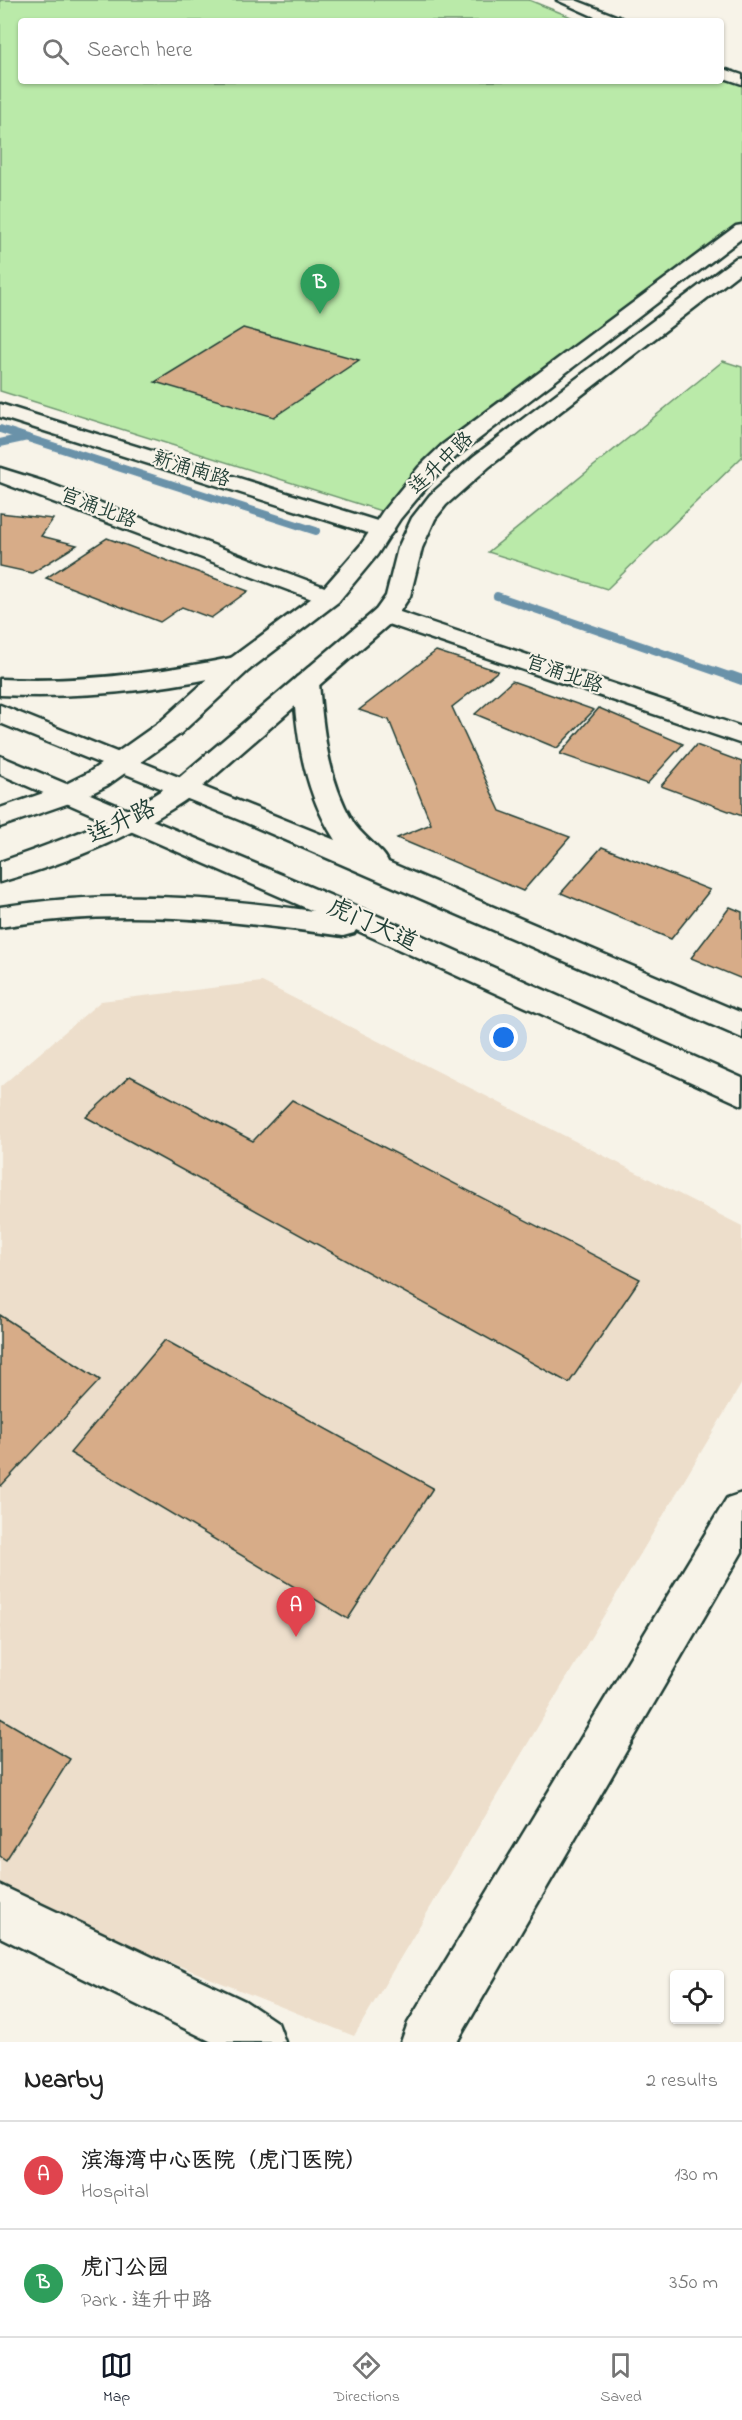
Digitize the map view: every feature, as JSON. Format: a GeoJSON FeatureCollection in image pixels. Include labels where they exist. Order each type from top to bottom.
{"type":"FeatureCollection","features":[{"type":"Feature","properties":{"kind":"main road"},"geometry":{"type":"LineString","coordinates":[[548,0],[591,18]]}},
{"type":"Feature","properties":{"kind":"main road"},"geometry":{"type":"LineString","coordinates":[[564,0],[609,18]]}},
{"type":"Feature","properties":{"kind":"main road"},"geometry":{"type":"LineString","coordinates":[[724,64],[742,72]]}},
{"type":"Feature","properties":{"kind":"main road"},"geometry":{"type":"LineString","coordinates":[[724,73],[742,80]]}},
{"type":"Feature","properties":{"kind":"main road","name":"连升中路"},"geometry":{"type":"LineString","coordinates":[[170,728],[240,664],[329,597],[369,550],[427,472],[450,450],[742,230]]}},
{"type":"Feature","properties":{"kind":"main road","name":"连升中路"},"geometry":{"type":"LineString","coordinates":[[230,748],[385,615],[398,596],[410,548],[424,518],[438,500],[482,461],[742,262]]}},
{"type":"Feature","properties":{"kind":"main road","name":"新涌南路"},"geometry":{"type":"LineString","coordinates":[[0,410],[382,530]]}},
{"type":"Feature","properties":{"kind":"main road","name":"官涌北路"},"geometry":{"type":"LineString","coordinates":[[0,475],[329,597]]}},
{"type":"Feature","properties":{"kind":"main road","name":"官涌北路"},"geometry":{"type":"LineString","coordinates":[[385,615],[742,736]]}},
{"type":"Feature","properties":{"kind":"main road"},"geometry":{"type":"LineString","coordinates":[[0,687],[98,688],[166,680],[240,664]]}},
{"type":"Feature","properties":{"kind":"main road"},"geometry":{"type":"LineString","coordinates":[[306,683],[310,734],[324,795],[351,841],[390,874]]}},
{"type":"Feature","properties":{"kind":"main road"},"geometry":{"type":"LineString","coordinates":[[0,713],[390,874],[742,1026]]}},
{"type":"Feature","properties":{"kind":"main road","name":"连升路"},"geometry":{"type":"LineString","coordinates":[[0,818],[68,794],[122,763],[170,728]]}},
{"type":"Feature","properties":{"kind":"main road","name":"连升路"},"geometry":{"type":"LineString","coordinates":[[0,872],[99,837],[132,822],[165,803],[230,748]]}},
{"type":"Feature","properties":{"kind":"main road","name":"虎门大道"},"geometry":{"type":"LineString","coordinates":[[0,764],[389,933],[742,1092]]}},
{"type":"Feature","properties":{"kind":"main road"},"geometry":{"type":"LineString","coordinates":[[0,917],[37,910],[107,905],[182,906],[284,917],[389,933]]}},
{"type":"Feature","properties":{"kind":"main road"},"geometry":{"type":"LineString","coordinates":[[427,2042],[742,1512]]}},
{"type":"Feature","properties":{"kind":"main road"},"geometry":{"type":"LineString","coordinates":[[0,1910],[226,2020],[259,2042]]}},
{"type":"Feature","properties":{"kind":"shaded area"},"geometry":{"type":"Polygon","coordinates":[[[262,982],[742,1226],[742,1383],[354,2036],[28,1905],[0,1891],[0,1087],[101,1001],[262,982]]]}},
{"type":"Feature","properties":{"kind":"green space"},"geometry":{"type":"Polygon","coordinates":[[[0,0],[529,0],[574,18],[18,18],[18,84],[724,84],[724,78],[742,85],[742,237],[381,511],[0,391],[0,0]]]}},
{"type":"Feature","properties":{"kind":"green space"},"geometry":{"type":"Polygon","coordinates":[[[723,361],[742,367],[742,457],[607,589],[488,552],[723,361]]]}},
{"type":"Feature","properties":{"kind":"building"},"geometry":{"type":"Polygon","coordinates":[[[243,328],[359,360],[274,417],[155,382],[243,328]]]}},
{"type":"Feature","properties":{"kind":"building"},"geometry":{"type":"Polygon","coordinates":[[[0,513],[53,519],[41,536],[77,545],[32,573],[0,566],[0,513]]]}},
{"type":"Feature","properties":{"kind":"building"},"geometry":{"type":"Polygon","coordinates":[[[107,538],[248,591],[211,618],[182,607],[160,622],[46,578],[107,538]]]}},
{"type":"Feature","properties":{"kind":"building"},"geometry":{"type":"Polygon","coordinates":[[[436,651],[498,671],[452,707],[500,811],[570,837],[523,891],[397,838],[431,824],[389,720],[359,710],[436,651]]]}},
{"type":"Feature","properties":{"kind":"building"},"geometry":{"type":"Polygon","coordinates":[[[512,681],[594,710],[557,748],[475,714],[512,681]]]}},
{"type":"Feature","properties":{"kind":"building"},"geometry":{"type":"Polygon","coordinates":[[[599,708],[683,744],[647,784],[560,754],[599,708]]]}},
{"type":"Feature","properties":{"kind":"building"},"geometry":{"type":"Polygon","coordinates":[[[696,745],[742,762],[742,816],[661,786],[696,745]]]}},
{"type":"Feature","properties":{"kind":"building"},"geometry":{"type":"Polygon","coordinates":[[[602,847],[710,890],[671,939],[561,893],[602,847]]]}},
{"type":"Feature","properties":{"kind":"building"},"geometry":{"type":"Polygon","coordinates":[[[730,907],[742,912],[742,979],[691,958],[730,907]]]}},
{"type":"Feature","properties":{"kind":"building"},"geometry":{"type":"Polygon","coordinates":[[[130,1076],[253,1141],[292,1100],[640,1279],[569,1383],[86,1117],[130,1076]]]}},
{"type":"Feature","properties":{"kind":"building"},"geometry":{"type":"Polygon","coordinates":[[[0,1315],[100,1380],[1,1486],[0,1485],[0,1315]]]}},
{"type":"Feature","properties":{"kind":"building"},"geometry":{"type":"Polygon","coordinates":[[[165,1340],[433,1488],[348,1619],[70,1453],[165,1340]]]}},
{"type":"Feature","properties":{"kind":"building"},"geometry":{"type":"Polygon","coordinates":[[[0,1718],[70,1759],[6,1860],[0,1856],[0,1718]]]}},
{"type":"Feature","properties":{"kind":"waterway"},"geometry":{"type":"LineString","coordinates":[[0,429],[316,531]]}},
{"type":"Feature","properties":{"kind":"waterway"},"geometry":{"type":"LineString","coordinates":[[0,443],[23,438]]}},
{"type":"Feature","properties":{"kind":"waterway"},"geometry":{"type":"LineString","coordinates":[[497,596],[735,678]]}},
{"type":"Feature","properties":{"kind":"waterway"},"geometry":{"type":"LineString","coordinates":[[731,676],[742,680]]}},
{"type":"Feature","properties":{"kind":"place","name":"虎门公园"},"geometry":{"type":"Point","coordinates":[320,314]}},
{"type":"Feature","properties":{"kind":"place","name":"滨海湾中心医院（虎门医院）"},"geometry":{"type":"Point","coordinates":[296,1637]}}]}
